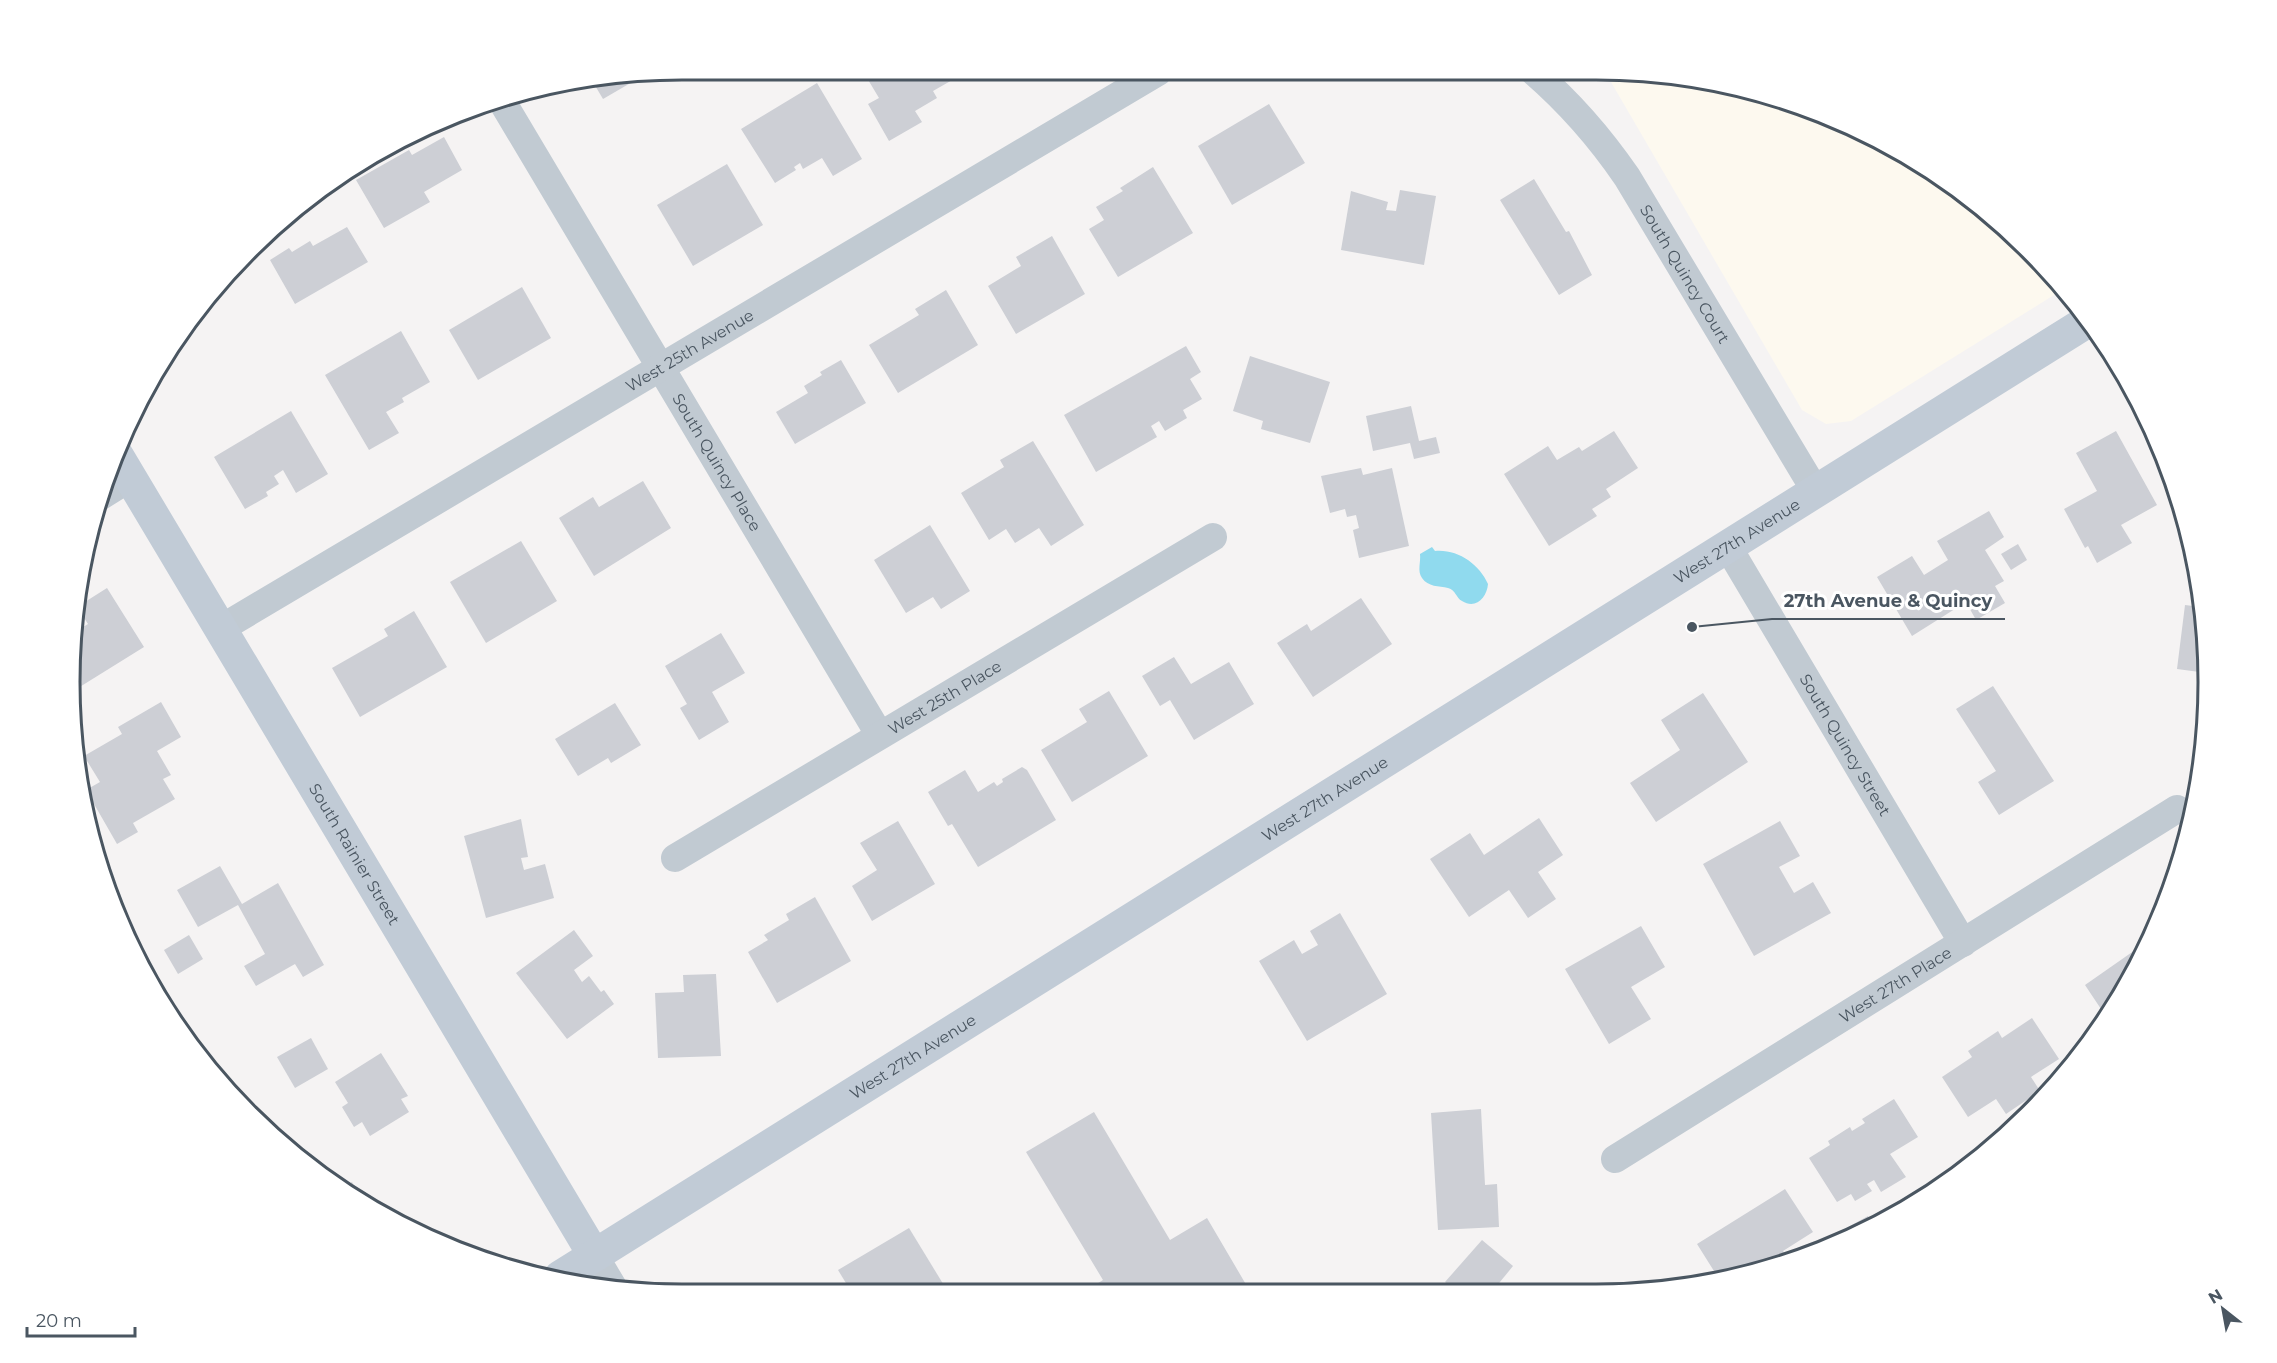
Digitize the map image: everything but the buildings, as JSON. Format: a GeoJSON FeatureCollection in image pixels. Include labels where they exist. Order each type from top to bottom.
{"type":"FeatureCollection","features":[{"type":"Feature","properties":{"kind":"main road","name":"West 27th Avenue"},"geometry":{"type":"LineString","coordinates":[[566,1272],[2081,326]]}},
{"type":"Feature","properties":{"kind":"main road","name":"South Rainier Street"},"geometry":{"type":"LineString","coordinates":[[123,465],[594,1256]]}},
{"type":"Feature","properties":{"kind":"street","name":"West 25th Avenue"},"geometry":{"type":"LineString","coordinates":[[220,629],[1145,80]]}},
{"type":"Feature","properties":{"kind":"street","name":"South Quincy Court"},"geometry":{"type":"LineString","coordinates":[[1543,80],[1569,102],[1600,138],[1627,177],[1816,492]]}},
{"type":"Feature","properties":{"kind":"street","name":"South Quincy Place"},"geometry":{"type":"LineString","coordinates":[[505,106],[879,734]]}},
{"type":"Feature","properties":{"kind":"street","name":"West 25th Place"},"geometry":{"type":"LineString","coordinates":[[675,858],[879,734],[1213,537]]}},
{"type":"Feature","properties":{"kind":"street","name":"South Quincy Street"},"geometry":{"type":"LineString","coordinates":[[1728,547],[1963,943]]}},
{"type":"Feature","properties":{"kind":"street","name":"West 27th Place"},"geometry":{"type":"LineString","coordinates":[[1615,1159],[2177,809]]}},
{"type":"Feature","properties":{"kind":"street"},"geometry":{"type":"LineString","coordinates":[[594,1256],[608,1278]]}},
{"type":"Feature","properties":{"kind":"shaded area"},"geometry":{"type":"Polygon","coordinates":[[[1610,80],[1674,85],[1751,100],[1826,125],[1862,142],[1897,160],[1962,204],[2021,256],[2056,294],[1851,421],[1826,424],[1802,410],[1610,80]]]}},
{"type":"Feature","properties":{"kind":"water"},"geometry":{"type":"Polygon","coordinates":[[[1432,547],[1435,551],[1460,555],[1479,570],[1488,584],[1480,601],[1467,603],[1460,600],[1451,589],[1430,585],[1424,581],[1420,572],[1420,554],[1432,547]]]}},
{"type":"Feature","properties":{"kind":"place","name":"27th Avenue & Quincy"},"geometry":{"type":"Point","coordinates":[1692,627]}}]}
